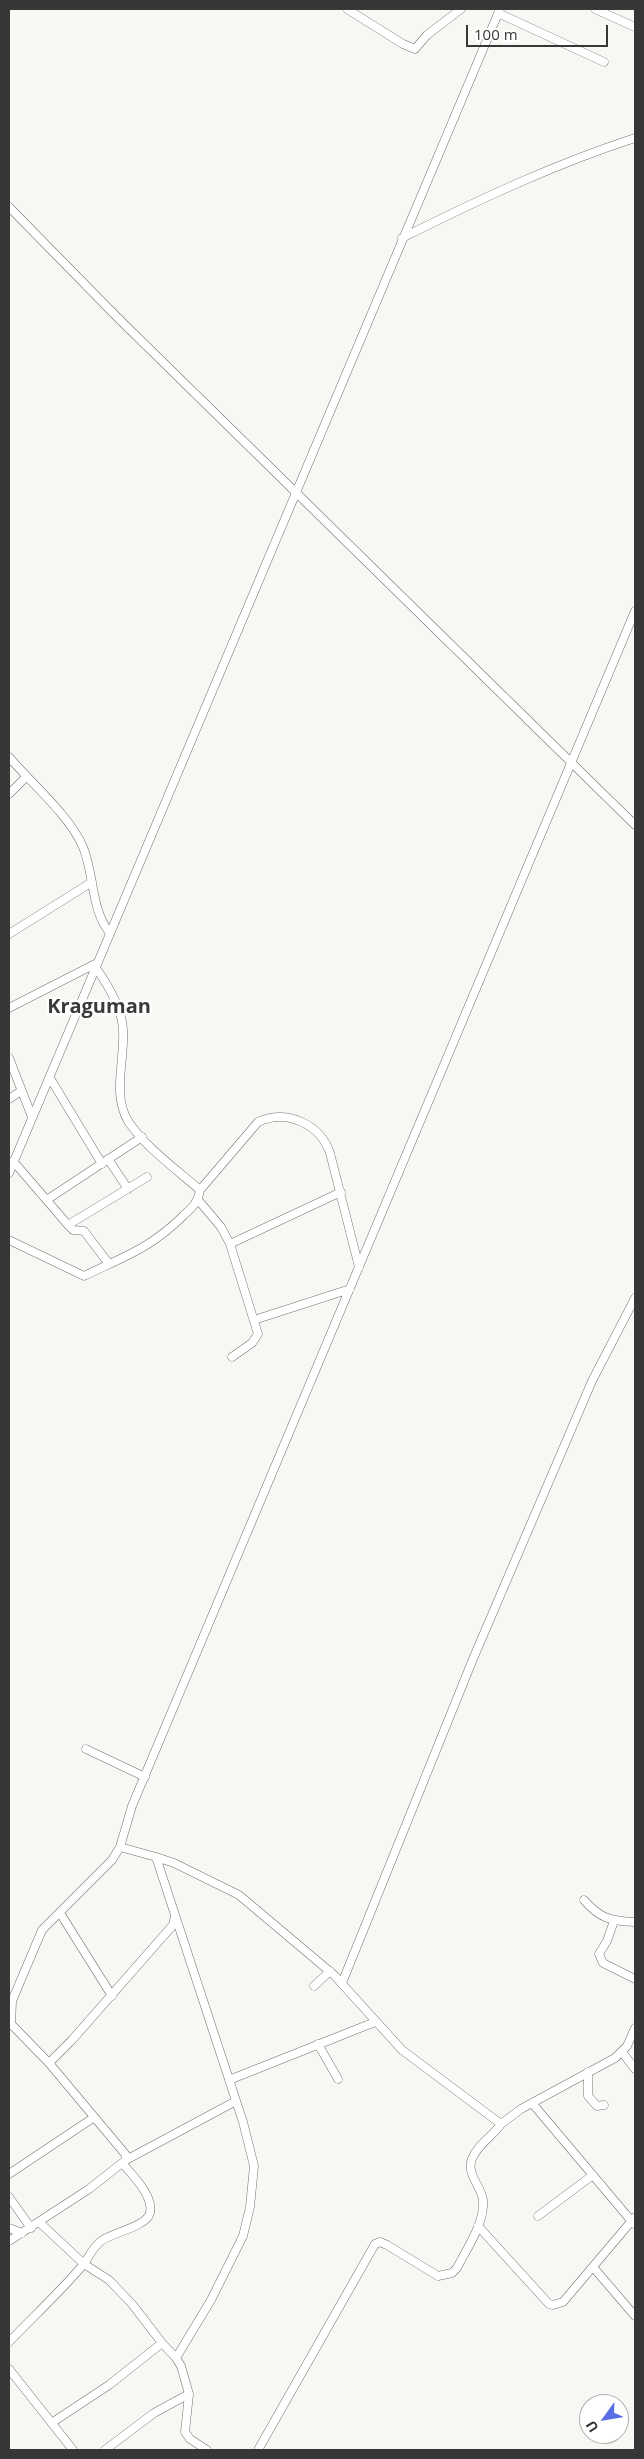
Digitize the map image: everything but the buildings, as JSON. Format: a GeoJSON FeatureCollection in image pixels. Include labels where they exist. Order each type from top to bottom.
{"type":"FeatureCollection","features":[{"type":"Feature","properties":{"kind":"street"},"geometry":{"type":"LineString","coordinates":[[347,9],[403,44],[415,49],[427,35],[461,9]]}},
{"type":"Feature","properties":{"kind":"street"},"geometry":{"type":"LineString","coordinates":[[595,9],[635,28]]}},
{"type":"Feature","properties":{"kind":"street"},"geometry":{"type":"LineString","coordinates":[[9,1173],[12,1157],[50,1078],[97,966],[109,932],[499,11],[604,62]]}},
{"type":"Feature","properties":{"kind":"street"},"geometry":{"type":"LineString","coordinates":[[402,238],[480,199],[583,156],[635,138]]}},
{"type":"Feature","properties":{"kind":"street"},"geometry":{"type":"LineString","coordinates":[[9,207],[118,318],[635,826]]}},
{"type":"Feature","properties":{"kind":"street"},"geometry":{"type":"LineString","coordinates":[[9,2342],[84,2264],[99,2242],[110,2234],[141,2223],[150,2214],[150,2203],[125,2162],[126,2155],[48,2063],[12,2024],[10,2012],[12,2001],[42,1930],[112,1860],[120,1847],[132,1806],[635,611]]}},
{"type":"Feature","properties":{"kind":"street"},"geometry":{"type":"LineString","coordinates":[[9,758],[73,828],[83,848],[102,920],[109,932]]}},
{"type":"Feature","properties":{"kind":"street"},"geometry":{"type":"LineString","coordinates":[[9,794],[26,777]]}},
{"type":"Feature","properties":{"kind":"street"},"geometry":{"type":"LineString","coordinates":[[9,934],[92,882]]}},
{"type":"Feature","properties":{"kind":"street"},"geometry":{"type":"LineString","coordinates":[[9,1008],[97,966]]}},
{"type":"Feature","properties":{"kind":"street"},"geometry":{"type":"LineString","coordinates":[[97,966],[116,1006],[123,1030],[120,1090],[122,1104],[128,1120],[142,1138],[200,1190]]}},
{"type":"Feature","properties":{"kind":"street"},"geometry":{"type":"LineString","coordinates":[[9,1058],[32,1117]]}},
{"type":"Feature","properties":{"kind":"street"},"geometry":{"type":"LineString","coordinates":[[50,1078],[105,1161],[128,1189]]}},
{"type":"Feature","properties":{"kind":"street"},"geometry":{"type":"LineString","coordinates":[[9,1099],[21,1091]]}},
{"type":"Feature","properties":{"kind":"street"},"geometry":{"type":"LineString","coordinates":[[9,1240],[84,1276],[144,1249],[166,1234],[199,1201],[200,1190],[258,1122],[267,1118],[280,1118],[299,1121],[316,1129],[326,1140],[360,1267]]}},
{"type":"Feature","properties":{"kind":"street"},"geometry":{"type":"LineString","coordinates":[[48,1200],[142,1138]]}},
{"type":"Feature","properties":{"kind":"street"},"geometry":{"type":"LineString","coordinates":[[12,1157],[68,1225],[73,1230],[84,1231],[109,1264]]}},
{"type":"Feature","properties":{"kind":"street"},"geometry":{"type":"LineString","coordinates":[[68,1225],[147,1177]]}},
{"type":"Feature","properties":{"kind":"street"},"geometry":{"type":"LineString","coordinates":[[230,1244],[341,1192]]}},
{"type":"Feature","properties":{"kind":"street"},"geometry":{"type":"LineString","coordinates":[[199,1201],[221,1227],[230,1244],[258,1334],[256,1338],[232,1357]]}},
{"type":"Feature","properties":{"kind":"street"},"geometry":{"type":"LineString","coordinates":[[254,1320],[350,1289]]}},
{"type":"Feature","properties":{"kind":"street"},"geometry":{"type":"LineString","coordinates":[[342,1983],[473,1659],[592,1381],[635,1298]]}},
{"type":"Feature","properties":{"kind":"street"},"geometry":{"type":"LineString","coordinates":[[86,1749],[145,1777]]}},
{"type":"Feature","properties":{"kind":"street"},"geometry":{"type":"LineString","coordinates":[[120,1847],[183,1867],[239,1895],[330,1971],[402,2050],[501,2124]]}},
{"type":"Feature","properties":{"kind":"street"},"geometry":{"type":"LineString","coordinates":[[156,1858],[236,2101],[254,2166],[250,2207],[243,2236],[210,2300],[176,2358]]}},
{"type":"Feature","properties":{"kind":"street"},"geometry":{"type":"LineString","coordinates":[[584,1900],[596,1912],[614,1921],[635,1922]]}},
{"type":"Feature","properties":{"kind":"street"},"geometry":{"type":"LineString","coordinates":[[60,1913],[112,1996]]}},
{"type":"Feature","properties":{"kind":"street"},"geometry":{"type":"LineString","coordinates":[[48,2063],[112,1996],[173,1925],[175,1915]]}},
{"type":"Feature","properties":{"kind":"street"},"geometry":{"type":"LineString","coordinates":[[614,1921],[600,1954],[600,1959],[603,1963],[635,1978]]}},
{"type":"Feature","properties":{"kind":"street"},"geometry":{"type":"LineString","coordinates":[[314,1986],[330,1971]]}},
{"type":"Feature","properties":{"kind":"street"},"geometry":{"type":"LineString","coordinates":[[229,2080],[375,2022]]}},
{"type":"Feature","properties":{"kind":"street"},"geometry":{"type":"LineString","coordinates":[[258,2450],[375,2244],[380,2242],[387,2245],[438,2276],[445,2276],[457,2268],[478,2226],[482,2200],[471,2171],[470,2161],[476,2151],[501,2124],[532,2103],[622,2052],[635,2028]]}},
{"type":"Feature","properties":{"kind":"street"},"geometry":{"type":"LineString","coordinates":[[318,2044],[338,2079]]}},
{"type":"Feature","properties":{"kind":"street"},"geometry":{"type":"LineString","coordinates":[[622,2052],[635,2069]]}},
{"type":"Feature","properties":{"kind":"street"},"geometry":{"type":"LineString","coordinates":[[588,2072],[588,2096],[596,2106],[604,2105]]}},
{"type":"Feature","properties":{"kind":"street"},"geometry":{"type":"LineString","coordinates":[[9,2241],[31,2228],[125,2162],[236,2101]]}},
{"type":"Feature","properties":{"kind":"street"},"geometry":{"type":"LineString","coordinates":[[478,2226],[549,2304],[553,2305],[563,2302],[634,2221],[532,2103]]}},
{"type":"Feature","properties":{"kind":"street"},"geometry":{"type":"LineString","coordinates":[[9,2174],[93,2118]]}},
{"type":"Feature","properties":{"kind":"street"},"geometry":{"type":"LineString","coordinates":[[538,2216],[593,2175]]}},
{"type":"Feature","properties":{"kind":"street"},"geometry":{"type":"LineString","coordinates":[[9,2197],[31,2228]]}},
{"type":"Feature","properties":{"kind":"street"},"geometry":{"type":"LineString","coordinates":[[39,2222],[84,2264],[109,2280],[132,2304],[176,2358],[189,2394],[184,2432],[190,2440],[207,2450]]}},
{"type":"Feature","properties":{"kind":"street"},"geometry":{"type":"LineString","coordinates":[[9,2228],[22,2233]]}},
{"type":"Feature","properties":{"kind":"street"},"geometry":{"type":"LineString","coordinates":[[593,2267],[635,2316]]}},
{"type":"Feature","properties":{"kind":"street"},"geometry":{"type":"LineString","coordinates":[[52,2422],[109,2385],[162,2343]]}},
{"type":"Feature","properties":{"kind":"street"},"geometry":{"type":"LineString","coordinates":[[9,2369],[73,2450]]}},
{"type":"Feature","properties":{"kind":"street"},"geometry":{"type":"LineString","coordinates":[[105,2450],[154,2413],[189,2394]]}},
{"type":"Feature","properties":{"kind":"district","name":"Kraguman"},"geometry":{"type":"Point","coordinates":[99,1007]}}]}
